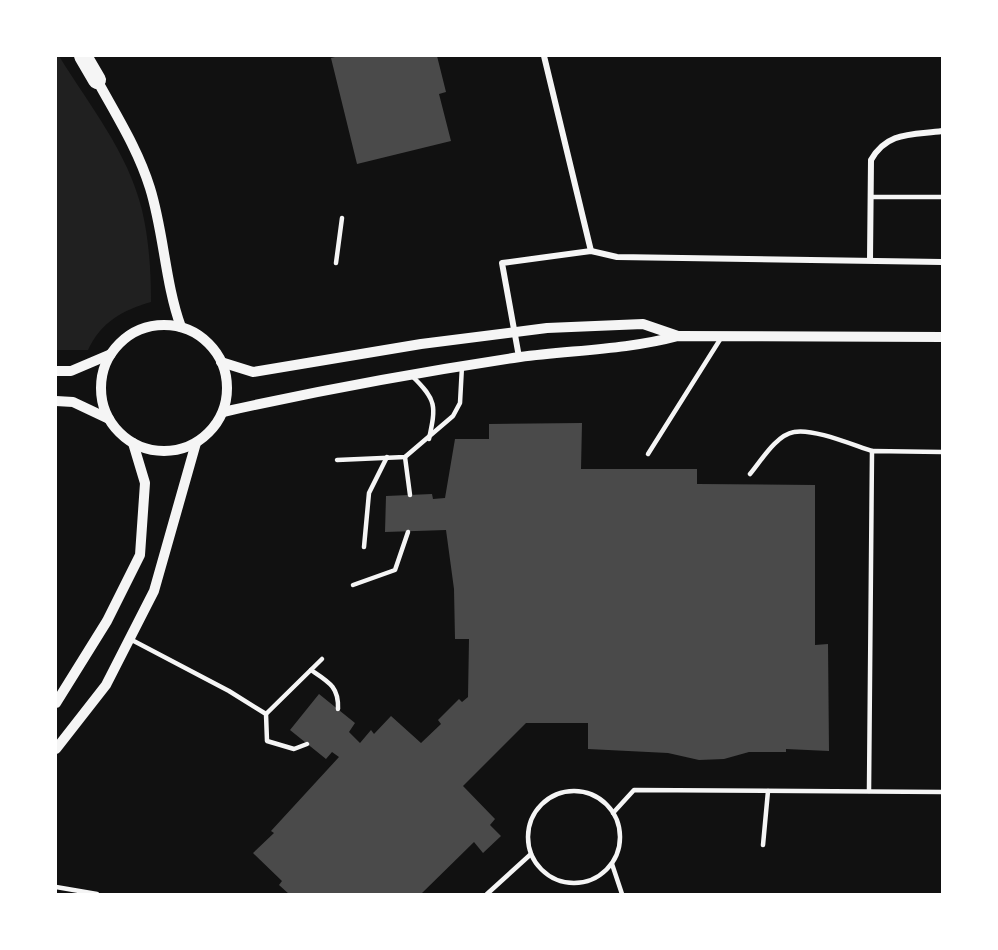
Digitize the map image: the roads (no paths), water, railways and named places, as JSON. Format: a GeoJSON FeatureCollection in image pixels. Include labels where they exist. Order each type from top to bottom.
{"type":"FeatureCollection","features":[{"type":"Feature","properties":{"kind":"highway"},"geometry":{"type":"LineString","coordinates":[[83,56],[97,80]]}},
{"type":"Feature","properties":{"kind":"street"},"geometry":{"type":"LineString","coordinates":[[90,56],[97,80],[135,150],[150,188],[169,270],[172,303],[181,327]]}},
{"type":"Feature","properties":{"kind":"street"},"geometry":{"type":"LineString","coordinates":[[544,56],[591,251]]}},
{"type":"Feature","properties":{"kind":"street"},"geometry":{"type":"LineString","coordinates":[[870,260],[871,160],[878,148],[889,139],[942,131]]}},
{"type":"Feature","properties":{"kind":"street"},"geometry":{"type":"LineString","coordinates":[[519,357],[502,263],[591,251],[617,257],[942,262]]}},
{"type":"Feature","properties":{"kind":"street"},"geometry":{"type":"LineString","coordinates":[[221,362],[253,372],[515,331],[643,324],[678,336]]}},
{"type":"Feature","properties":{"kind":"street"},"geometry":{"type":"LineString","coordinates":[[56,401],[73,402],[109,419],[133,443],[148,449],[165,451],[181,449],[196,442],[212,429],[223,412],[227,395],[226,378],[221,362],[212,346],[198,334],[181,327],[161,325],[141,329],[124,339],[111,354],[104,370],[101,387],[103,404],[109,419]]}},
{"type":"Feature","properties":{"kind":"street"},"geometry":{"type":"LineString","coordinates":[[223,412],[462,366],[519,357],[645,345],[678,336],[942,336]]}},
{"type":"Feature","properties":{"kind":"street"},"geometry":{"type":"LineString","coordinates":[[56,371],[71,371],[111,354]]}},
{"type":"Feature","properties":{"kind":"street"},"geometry":{"type":"LineString","coordinates":[[56,750],[106,685],[154,591],[196,442]]}},
{"type":"Feature","properties":{"kind":"street"},"geometry":{"type":"LineString","coordinates":[[56,703],[107,621],[140,555],[145,483],[133,443]]}},
{"type":"Feature","properties":{"kind":"lane"},"geometry":{"type":"LineString","coordinates":[[871,197],[942,197]]}},
{"type":"Feature","properties":{"kind":"lane"},"geometry":{"type":"LineString","coordinates":[[336,263],[342,218]]}},
{"type":"Feature","properties":{"kind":"lane"},"geometry":{"type":"LineString","coordinates":[[648,454],[723,336]]}},
{"type":"Feature","properties":{"kind":"lane"},"geometry":{"type":"LineString","coordinates":[[337,459],[405,457],[429,439],[453,416],[460,403],[462,366]]}},
{"type":"Feature","properties":{"kind":"lane"},"geometry":{"type":"LineString","coordinates":[[412,376],[427,391],[436,408],[429,439]]}},
{"type":"Feature","properties":{"kind":"lane"},"geometry":{"type":"LineString","coordinates":[[750,474],[776,443],[793,432],[812,433],[872,451],[942,452]]}},
{"type":"Feature","properties":{"kind":"lane"},"geometry":{"type":"LineString","coordinates":[[869,791],[872,451]]}},
{"type":"Feature","properties":{"kind":"lane"},"geometry":{"type":"LineString","coordinates":[[364,547],[369,494],[387,457]]}},
{"type":"Feature","properties":{"kind":"lane"},"geometry":{"type":"LineString","coordinates":[[405,457],[410,495]]}},
{"type":"Feature","properties":{"kind":"lane"},"geometry":{"type":"LineString","coordinates":[[353,585],[395,570],[408,532]]}},
{"type":"Feature","properties":{"kind":"lane"},"geometry":{"type":"LineString","coordinates":[[130,639],[229,691],[266,714]]}},
{"type":"Feature","properties":{"kind":"lane"},"geometry":{"type":"LineString","coordinates":[[308,744],[294,749],[267,741],[266,714],[322,659]]}},
{"type":"Feature","properties":{"kind":"lane"},"geometry":{"type":"LineString","coordinates":[[311,670],[334,685],[338,697],[338,709]]}},
{"type":"Feature","properties":{"kind":"lane"},"geometry":{"type":"LineString","coordinates":[[614,813],[634,790],[942,792]]}},
{"type":"Feature","properties":{"kind":"lane"},"geometry":{"type":"LineString","coordinates":[[576,791],[590,794],[614,813],[620,839],[612,864],[602,874],[589,881],[561,882],[548,876],[531,854],[528,839],[530,824],[537,810],[548,800],[561,793],[576,791]]}},
{"type":"Feature","properties":{"kind":"lane"},"geometry":{"type":"LineString","coordinates":[[763,845],[768,791]]}},
{"type":"Feature","properties":{"kind":"lane"},"geometry":{"type":"LineString","coordinates":[[488,894],[494,892],[531,854]]}},
{"type":"Feature","properties":{"kind":"lane"},"geometry":{"type":"LineString","coordinates":[[612,864],[622,894]]}},
{"type":"Feature","properties":{"kind":"lane"},"geometry":{"type":"LineString","coordinates":[[56,894],[57,887],[97,894]]}}]}
